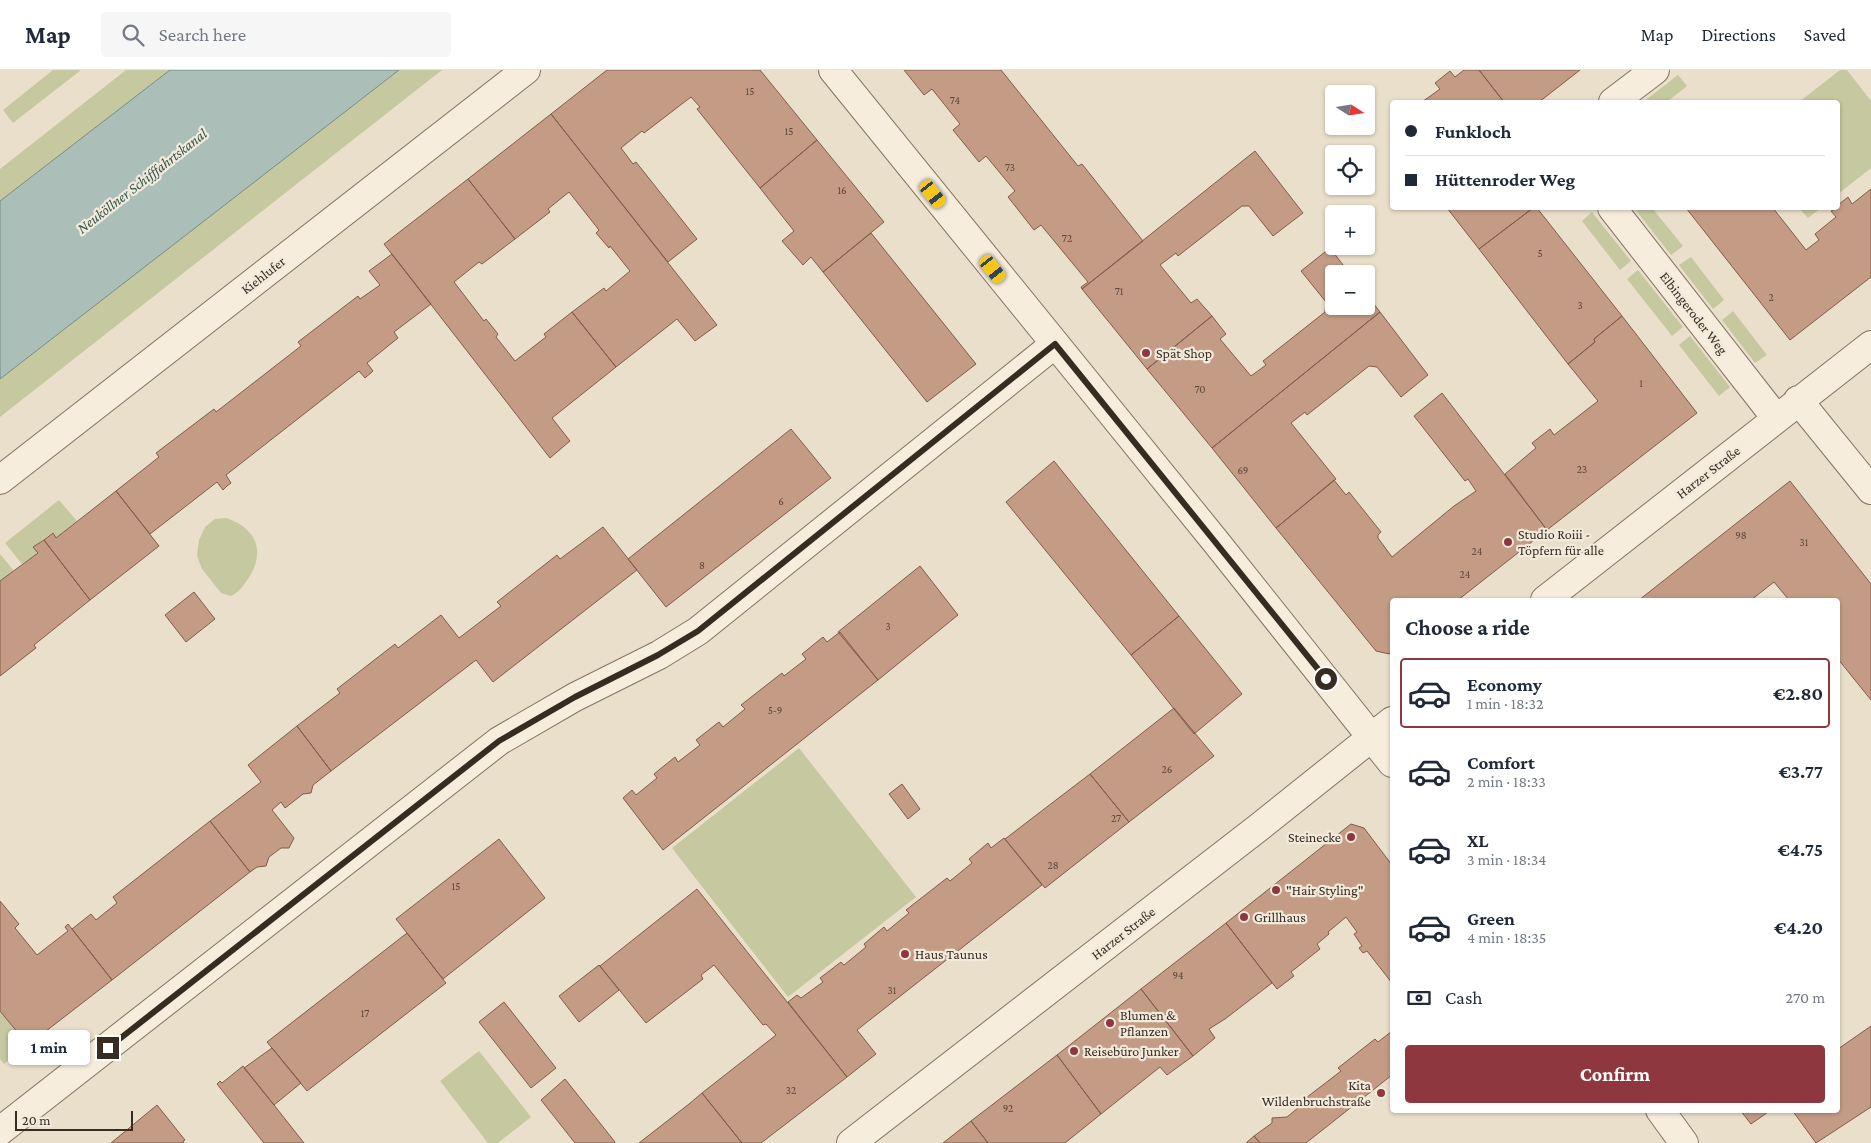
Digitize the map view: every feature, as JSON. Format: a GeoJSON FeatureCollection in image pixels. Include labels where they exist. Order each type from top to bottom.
{"type":"FeatureCollection","features":[{"type":"Feature","properties":{"kind":"street","name":"Kiehlufer"},"geometry":{"type":"LineString","coordinates":[[0,480],[526,70]]}},
{"type":"Feature","properties":{"kind":"street"},"geometry":{"type":"LineString","coordinates":[[833,70],[1055,344],[1382,729],[1390,756]]}},
{"type":"Feature","properties":{"kind":"street"},"geometry":{"type":"LineString","coordinates":[[1616,100],[1655,70]]}},
{"type":"Feature","properties":{"kind":"street","name":"Elbingeroder Weg"},"geometry":{"type":"LineString","coordinates":[[1614,210],[1776,418]]}},
{"type":"Feature","properties":{"kind":"street"},"geometry":{"type":"LineString","coordinates":[[0,1132],[499,741],[575,697],[658,655],[698,631],[1055,344]]}},
{"type":"Feature","properties":{"kind":"street","name":"Harzer Straße"},"geometry":{"type":"LineString","coordinates":[[1548,598],[1798,400],[1871,345]]}},
{"type":"Feature","properties":{"kind":"street"},"geometry":{"type":"LineString","coordinates":[[1798,400],[1871,490]]}},
{"type":"Feature","properties":{"kind":"street","name":"Harzer Straße"},"geometry":{"type":"LineString","coordinates":[[851,1143],[1275,815],[1382,729]]}},
{"type":"Feature","properties":{"kind":"street"},"geometry":{"type":"LineString","coordinates":[[1662,1113],[1684,1143]]}},
{"type":"Feature","properties":{"kind":"green space"},"geometry":{"type":"Polygon","coordinates":[[[53,70],[81,70],[13,123],[3,110],[53,70]]]}},
{"type":"Feature","properties":{"kind":"green space"},"geometry":{"type":"Polygon","coordinates":[[[126,70],[170,70],[0,201],[0,169],[126,70]]]}},
{"type":"Feature","properties":{"kind":"green space"},"geometry":{"type":"Polygon","coordinates":[[[399,70],[442,70],[0,417],[0,379],[399,70]]]}},
{"type":"Feature","properties":{"kind":"green space"},"geometry":{"type":"Polygon","coordinates":[[[1840,70],[1847,70],[1871,101],[1871,168],[1840,192],[1840,100],[1802,100],[1840,70]]]}},
{"type":"Feature","properties":{"kind":"green space"},"geometry":{"type":"Polygon","coordinates":[[[1678,75],[1687,86],[1670,100],[1646,100],[1678,75]]]}},
{"type":"Feature","properties":{"kind":"green space"},"geometry":{"type":"Polygon","coordinates":[[[1636,210],[1654,210],[1683,246],[1671,255],[1636,210]]]}},
{"type":"Feature","properties":{"kind":"green space"},"geometry":{"type":"Polygon","coordinates":[[[1801,210],[1818,210],[1808,218],[1801,210]]]}},
{"type":"Feature","properties":{"kind":"green space"},"geometry":{"type":"Polygon","coordinates":[[[1592,212],[1631,261],[1620,270],[1582,221],[1592,212]]]}},
{"type":"Feature","properties":{"kind":"green space"},"geometry":{"type":"Polygon","coordinates":[[[1691,257],[1724,300],[1713,309],[1679,265],[1691,257]]]}},
{"type":"Feature","properties":{"kind":"green space"},"geometry":{"type":"Polygon","coordinates":[[[1638,270],[1683,327],[1672,336],[1627,279],[1638,270]]]}},
{"type":"Feature","properties":{"kind":"green space"},"geometry":{"type":"Polygon","coordinates":[[[1733,311],[1767,355],[1755,363],[1722,320],[1733,311]]]}},
{"type":"Feature","properties":{"kind":"green space"},"geometry":{"type":"Polygon","coordinates":[[[1690,336],[1730,387],[1719,396],[1679,345],[1690,336]]]}},
{"type":"Feature","properties":{"kind":"green space"},"geometry":{"type":"Polygon","coordinates":[[[59,500],[77,521],[56,538],[52,533],[34,547],[38,553],[22,564],[5,543],[59,500]]]}},
{"type":"Feature","properties":{"kind":"green space"},"geometry":{"type":"Polygon","coordinates":[[[226,518],[237,522],[245,528],[255,542],[257,550],[257,559],[248,579],[239,591],[231,596],[221,593],[202,569],[197,556],[199,540],[205,527],[215,519],[226,518]]]}},
{"type":"Feature","properties":{"kind":"green space"},"geometry":{"type":"Polygon","coordinates":[[[0,554],[14,571],[1,581],[0,581],[0,554]]]}},
{"type":"Feature","properties":{"kind":"green space"},"geometry":{"type":"Polygon","coordinates":[[[799,748],[916,897],[788,997],[672,848],[799,748]]]}},
{"type":"Feature","properties":{"kind":"green space"},"geometry":{"type":"Polygon","coordinates":[[[0,1011],[28,1045],[4,1064],[0,1059],[0,1011]]]}},
{"type":"Feature","properties":{"kind":"green space"},"geometry":{"type":"Polygon","coordinates":[[[479,1051],[531,1117],[498,1143],[488,1143],[440,1081],[479,1051]]]}},
{"type":"Feature","properties":{"kind":"water","name":"Neuköllner Schifffahrtskanal"},"geometry":{"type":"Polygon","coordinates":[[[170,70],[399,70],[0,379],[0,201],[170,70]]]}},
{"type":"Feature","properties":{"kind":"building"},"geometry":{"type":"Polygon","coordinates":[[[607,70],[760,70],[817,140],[760,188],[697,109],[700,107],[691,97],[621,148],[633,164],[636,162],[697,239],[668,262],[551,114],[607,70]]]}},
{"type":"Feature","properties":{"kind":"building"},"geometry":{"type":"Polygon","coordinates":[[[904,70],[1001,70],[1078,166],[1082,164],[1143,241],[1082,289],[1081,287],[1088,282],[1041,225],[1034,230],[1008,197],[1015,191],[986,156],[979,162],[953,130],[960,124],[932,89],[924,95],[904,70]]]}},
{"type":"Feature","properties":{"kind":"building"},"geometry":{"type":"Polygon","coordinates":[[[1464,70],[1479,70],[1502,100],[1425,100],[1440,89],[1435,83],[1450,71],[1455,77],[1464,70]]]}},
{"type":"Feature","properties":{"kind":"building"},"geometry":{"type":"Polygon","coordinates":[[[1479,70],[1580,70],[1542,100],[1502,100],[1479,70]]]}},
{"type":"Feature","properties":{"kind":"building"},"geometry":{"type":"Polygon","coordinates":[[[551,114],[717,325],[695,341],[677,319],[616,367],[572,312],[604,288],[606,291],[630,271],[610,246],[609,248],[596,233],[599,230],[569,192],[548,209],[550,212],[515,239],[468,179],[551,114]]]}},
{"type":"Feature","properties":{"kind":"building"},"geometry":{"type":"Polygon","coordinates":[[[817,140],[884,222],[823,272],[811,257],[803,265],[782,241],[794,231],[760,188],[817,140]]]}},
{"type":"Feature","properties":{"kind":"building"},"geometry":{"type":"Polygon","coordinates":[[[1255,151],[1303,213],[1273,236],[1249,206],[1242,206],[1178,256],[1176,253],[1160,265],[1191,303],[1197,299],[1212,316],[1147,369],[1082,289],[1255,151]]]}},
{"type":"Feature","properties":{"kind":"building"},"geometry":{"type":"Polygon","coordinates":[[[468,179],[515,239],[482,264],[479,262],[454,282],[484,321],[486,319],[498,334],[496,337],[515,361],[546,337],[544,334],[572,312],[616,367],[552,418],[570,441],[550,458],[384,244],[468,179]]]}},
{"type":"Feature","properties":{"kind":"building"},"geometry":{"type":"Polygon","coordinates":[[[1871,189],[1871,277],[1790,340],[1688,210],[1775,210],[1806,250],[1819,240],[1815,234],[1836,217],[1831,211],[1840,210],[1840,203],[1848,197],[1852,204],[1871,189]]]}},
{"type":"Feature","properties":{"kind":"building"},"geometry":{"type":"Polygon","coordinates":[[[1449,210],[1530,210],[1479,249],[1449,210]]]}},
{"type":"Feature","properties":{"kind":"building"},"geometry":{"type":"Polygon","coordinates":[[[1530,210],[1539,210],[1622,316],[1568,364],[1479,249],[1530,210]]]}},
{"type":"Feature","properties":{"kind":"building"},"geometry":{"type":"Polygon","coordinates":[[[871,233],[976,364],[927,402],[823,272],[871,233]]]}},
{"type":"Feature","properties":{"kind":"building"},"geometry":{"type":"Polygon","coordinates":[[[1325,252],[1325,255],[1335,255],[1343,265],[1325,265],[1325,301],[1301,271],[1325,252]]]}},
{"type":"Feature","properties":{"kind":"building"},"geometry":{"type":"Polygon","coordinates":[[[392,254],[431,304],[394,332],[398,338],[367,363],[373,371],[365,378],[359,371],[226,475],[231,483],[223,490],[217,482],[150,534],[116,491],[159,457],[156,453],[214,409],[216,412],[301,346],[298,342],[358,296],[360,299],[380,285],[369,271],[392,254]]]}},
{"type":"Feature","properties":{"kind":"building"},"geometry":{"type":"Polygon","coordinates":[[[1375,306],[1380,312],[1212,448],[1147,369],[1212,316],[1226,334],[1220,339],[1251,376],[1266,365],[1263,361],[1325,312],[1325,315],[1375,315],[1375,306]]]}},
{"type":"Feature","properties":{"kind":"building"},"geometry":{"type":"Polygon","coordinates":[[[1380,312],[1428,375],[1401,397],[1377,367],[1369,366],[1307,415],[1305,412],[1291,423],[1336,479],[1276,528],[1212,448],[1380,312]]]}},
{"type":"Feature","properties":{"kind":"building"},"geometry":{"type":"Polygon","coordinates":[[[1622,316],[1697,413],[1547,530],[1505,474],[1536,448],[1532,443],[1550,429],[1554,435],[1598,401],[1568,364],[1622,316]]]}},
{"type":"Feature","properties":{"kind":"building"},"geometry":{"type":"Polygon","coordinates":[[[1442,393],[1547,530],[1461,598],[1390,598],[1389,654],[1376,651],[1276,528],[1334,480],[1346,495],[1349,492],[1381,532],[1378,538],[1392,557],[1454,506],[1476,491],[1468,479],[1465,481],[1414,416],[1442,393]]]}},
{"type":"Feature","properties":{"kind":"building"},"geometry":{"type":"Polygon","coordinates":[[[791,429],[831,478],[666,607],[628,559],[791,429]]]}},
{"type":"Feature","properties":{"kind":"building"},"geometry":{"type":"Polygon","coordinates":[[[1054,461],[1179,616],[1131,655],[1006,502],[1054,461]]]}},
{"type":"Feature","properties":{"kind":"building"},"geometry":{"type":"Polygon","coordinates":[[[1790,481],[1871,584],[1871,700],[1840,661],[1840,598],[1787,598],[1774,582],[1754,598],[1642,598],[1790,481]]]}},
{"type":"Feature","properties":{"kind":"building"},"geometry":{"type":"Polygon","coordinates":[[[116,491],[159,546],[90,600],[44,540],[53,533],[56,538],[116,491]]]}},
{"type":"Feature","properties":{"kind":"building"},"geometry":{"type":"Polygon","coordinates":[[[603,527],[637,570],[493,682],[476,660],[331,771],[297,726],[340,693],[337,689],[395,644],[398,648],[441,615],[459,638],[501,606],[497,602],[557,555],[560,559],[603,527]]]}},
{"type":"Feature","properties":{"kind":"building"},"geometry":{"type":"Polygon","coordinates":[[[44,540],[90,600],[34,645],[36,648],[0,676],[0,581],[38,553],[33,547],[44,540]]]}},
{"type":"Feature","properties":{"kind":"building"},"geometry":{"type":"Polygon","coordinates":[[[920,566],[958,615],[878,680],[838,632],[920,566]]]}},
{"type":"Feature","properties":{"kind":"building"},"geometry":{"type":"Polygon","coordinates":[[[194,592],[215,619],[186,642],[165,615],[194,592]]]}},
{"type":"Feature","properties":{"kind":"building"},"geometry":{"type":"Polygon","coordinates":[[[1179,616],[1242,694],[1194,734],[1131,655],[1179,616]]]}},
{"type":"Feature","properties":{"kind":"building"},"geometry":{"type":"Polygon","coordinates":[[[840,632],[878,680],[663,850],[623,798],[632,790],[636,795],[657,778],[654,774],[675,757],[678,762],[700,745],[696,740],[719,722],[723,727],[745,709],[741,705],[782,673],[784,676],[806,659],[802,654],[823,637],[827,642],[840,632]]]}},
{"type":"Feature","properties":{"kind":"building"},"geometry":{"type":"Polygon","coordinates":[[[1174,708],[1214,756],[1129,822],[1090,774],[1174,708]]]}},
{"type":"Feature","properties":{"kind":"building"},"geometry":{"type":"Polygon","coordinates":[[[297,726],[331,771],[313,785],[311,793],[303,794],[285,808],[281,802],[272,810],[294,838],[289,848],[281,848],[269,857],[266,866],[257,867],[250,872],[210,821],[261,782],[248,765],[297,726]]]}},
{"type":"Feature","properties":{"kind":"building"},"geometry":{"type":"Polygon","coordinates":[[[1090,774],[1129,822],[1045,888],[1005,839],[1090,774]]]}},
{"type":"Feature","properties":{"kind":"building"},"geometry":{"type":"Polygon","coordinates":[[[902,784],[920,809],[908,819],[889,794],[902,784]]]}},
{"type":"Feature","properties":{"kind":"building"},"geometry":{"type":"Polygon","coordinates":[[[210,821],[250,872],[112,980],[72,929],[91,914],[96,920],[117,903],[113,897],[210,821]]]}},
{"type":"Feature","properties":{"kind":"building"},"geometry":{"type":"Polygon","coordinates":[[[1351,824],[1364,828],[1390,862],[1390,980],[1367,951],[1363,953],[1359,948],[1362,946],[1354,934],[1357,932],[1346,917],[1317,944],[1320,949],[1291,972],[1294,976],[1277,989],[1226,923],[1351,824]]]}},
{"type":"Feature","properties":{"kind":"building","name":"Haus Taunus"},"geometry":{"type":"Polygon","coordinates":[[[1004,838],[1042,885],[857,1030],[876,1054],[847,1077],[788,1002],[797,995],[801,998],[823,982],[820,978],[841,962],[844,965],[866,947],[864,944],[884,927],[887,931],[909,913],[906,910],[947,878],[950,881],[972,863],[969,859],[988,843],[991,848],[1004,838]]]}},
{"type":"Feature","properties":{"kind":"building"},"geometry":{"type":"Polygon","coordinates":[[[499,839],[545,898],[443,979],[396,919],[499,839]]]}},
{"type":"Feature","properties":{"kind":"building"},"geometry":{"type":"Polygon","coordinates":[[[697,889],[847,1077],[761,1143],[742,1143],[702,1093],[776,1035],[766,1024],[763,1025],[714,965],[701,975],[703,979],[646,1023],[600,966],[697,889]]]}},
{"type":"Feature","properties":{"kind":"building"},"geometry":{"type":"Polygon","coordinates":[[[0,901],[19,924],[15,928],[37,955],[68,931],[65,927],[68,924],[112,980],[28,1045],[0,1011],[0,901]]]}},
{"type":"Feature","properties":{"kind":"building"},"geometry":{"type":"Polygon","coordinates":[[[1226,923],[1272,983],[1209,1029],[1215,1038],[1193,1056],[1141,989],[1226,923]]]}},
{"type":"Feature","properties":{"kind":"building"},"geometry":{"type":"Polygon","coordinates":[[[407,933],[446,983],[307,1091],[267,1042],[407,933]]]}},
{"type":"Feature","properties":{"kind":"building"},"geometry":{"type":"Polygon","coordinates":[[[599,965],[619,990],[579,1022],[559,996],[599,965]]]}},
{"type":"Feature","properties":{"kind":"building"},"geometry":{"type":"Polygon","coordinates":[[[1141,989],[1193,1056],[1167,1075],[1160,1067],[1101,1114],[1057,1055],[1141,989]]]}},
{"type":"Feature","properties":{"kind":"building"},"geometry":{"type":"Polygon","coordinates":[[[504,1002],[556,1068],[531,1088],[479,1022],[504,1002]]]}},
{"type":"Feature","properties":{"kind":"building"},"geometry":{"type":"Polygon","coordinates":[[[1871,1026],[1871,1107],[1816,1143],[1794,1113],[1840,1113],[1840,1048],[1871,1026]]]}},
{"type":"Feature","properties":{"kind":"building"},"geometry":{"type":"Polygon","coordinates":[[[1390,1033],[1390,1077],[1306,1143],[1260,1143],[1254,1136],[1272,1123],[1272,1118],[1287,1117],[1304,1103],[1302,1101],[1341,1071],[1338,1068],[1375,1039],[1378,1042],[1390,1033]]]}},
{"type":"Feature","properties":{"kind":"building"},"geometry":{"type":"Polygon","coordinates":[[[272,1048],[301,1083],[274,1105],[244,1068],[272,1048]]]}},
{"type":"Feature","properties":{"kind":"building"},"geometry":{"type":"Polygon","coordinates":[[[1057,1055],[1101,1114],[1065,1143],[988,1143],[971,1121],[1057,1055]]]}},
{"type":"Feature","properties":{"kind":"building"},"geometry":{"type":"Polygon","coordinates":[[[243,1066],[304,1143],[264,1143],[217,1084],[220,1081],[222,1083],[243,1066]]]}},
{"type":"Feature","properties":{"kind":"building"},"geometry":{"type":"Polygon","coordinates":[[[565,1079],[614,1143],[575,1143],[541,1100],[565,1079]]]}},
{"type":"Feature","properties":{"kind":"building"},"geometry":{"type":"Polygon","coordinates":[[[702,1093],[742,1143],[639,1143],[689,1104],[702,1093]]]}},
{"type":"Feature","properties":{"kind":"building"},"geometry":{"type":"Polygon","coordinates":[[[157,1105],[185,1140],[183,1141],[184,1143],[111,1143],[157,1105]]]}},
{"type":"Feature","properties":{"kind":"building"},"geometry":{"type":"Polygon","coordinates":[[[1742,1113],[1767,1113],[1751,1124],[1742,1113]]]}},
{"type":"Feature","properties":{"kind":"building"},"geometry":{"type":"Polygon","coordinates":[[[971,1121],[988,1143],[943,1143],[971,1121]]]}},
{"type":"Feature","properties":{"kind":"building"},"geometry":{"type":"Polygon","coordinates":[[[1254,1136],[1260,1143],[1246,1143],[1254,1136]]]}},
{"type":"Feature","properties":{"kind":"place","name":"Spät Shop"},"geometry":{"type":"Point","coordinates":[1146,353]}},
{"type":"Feature","properties":{"kind":"place","name":"Studio Roiii - Töpfern für alle"},"geometry":{"type":"Point","coordinates":[1508,542]}},
{"type":"Feature","properties":{"kind":"place","name":"Steinecke"},"geometry":{"type":"Point","coordinates":[1351,837]}},
{"type":"Feature","properties":{"kind":"place","name":"\"Hair Styling\""},"geometry":{"type":"Point","coordinates":[1276,890]}},
{"type":"Feature","properties":{"kind":"place","name":"Grillhaus"},"geometry":{"type":"Point","coordinates":[1244,917]}},
{"type":"Feature","properties":{"kind":"place","name":"Haus Taunus"},"geometry":{"type":"Point","coordinates":[905,954]}},
{"type":"Feature","properties":{"kind":"place","name":"Blumen & Pflanzen"},"geometry":{"type":"Point","coordinates":[1110,1023]}},
{"type":"Feature","properties":{"kind":"place","name":"Reisebüro Junker"},"geometry":{"type":"Point","coordinates":[1074,1051]}},
{"type":"Feature","properties":{"kind":"place","name":"Kita Wildenbruchstraße"},"geometry":{"type":"Point","coordinates":[1381,1093]}},
{"type":"Feature","properties":{"kind":"route"},"geometry":{"type":"LineString","coordinates":[[108,1048],[499,741],[575,697],[658,655],[698,631],[1055,344],[1326,679]]}}]}
